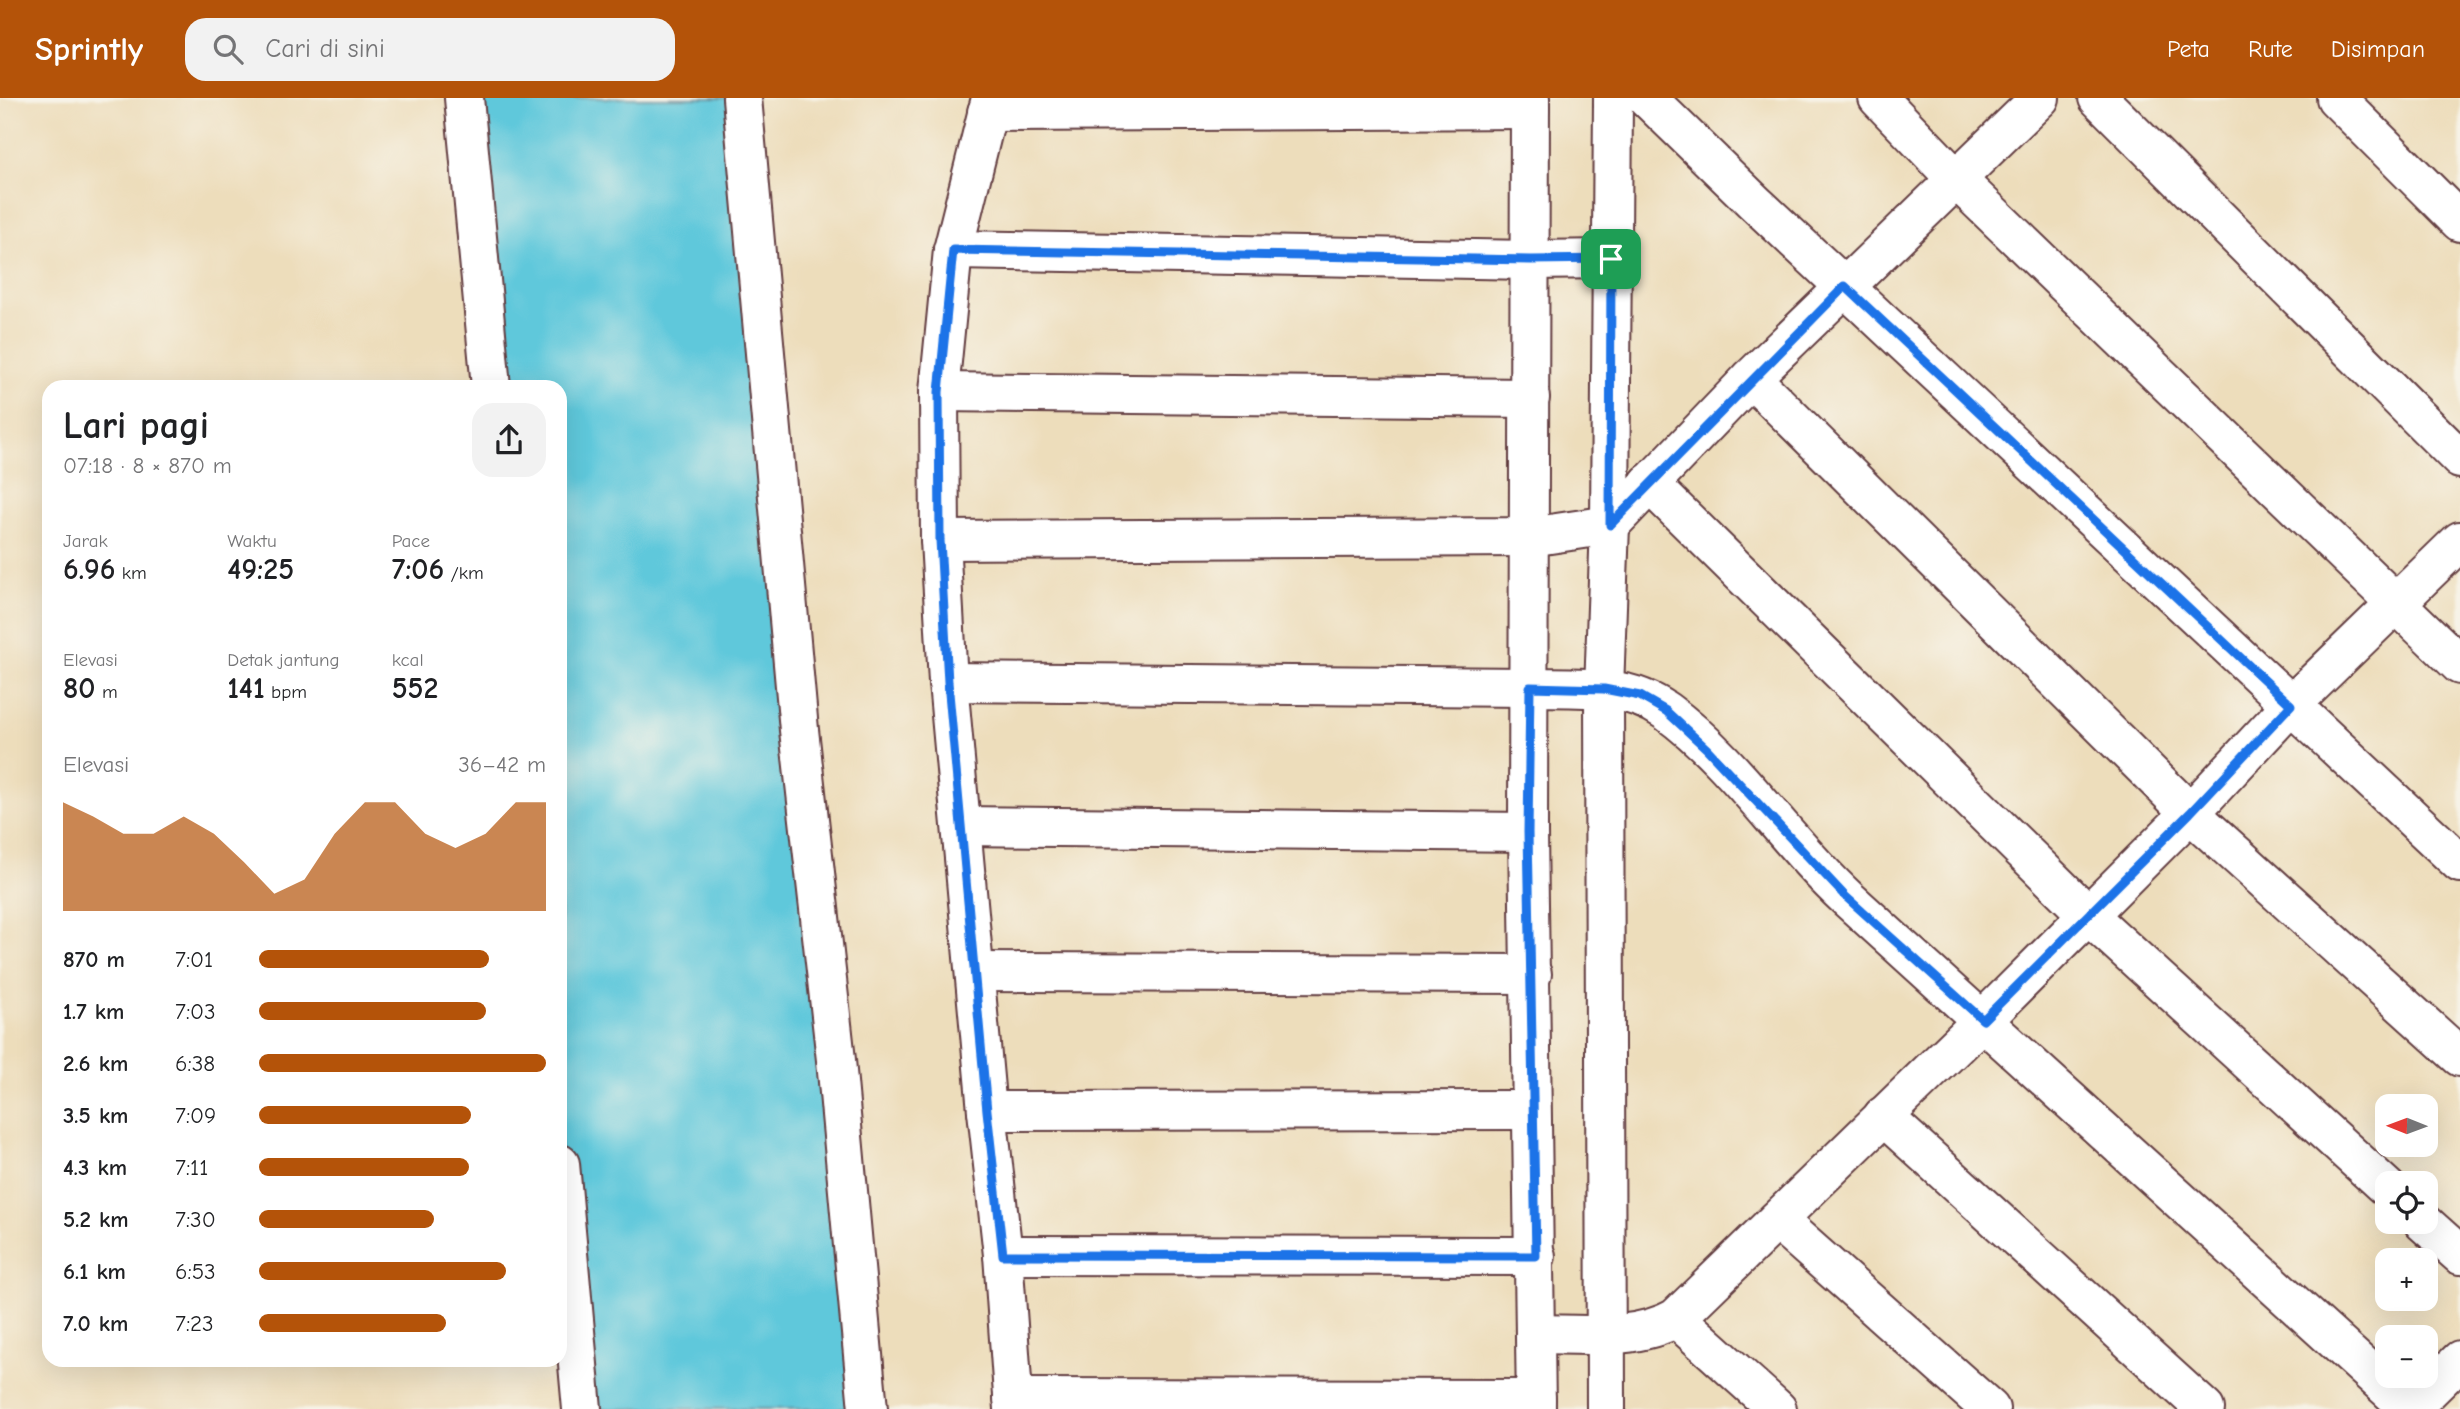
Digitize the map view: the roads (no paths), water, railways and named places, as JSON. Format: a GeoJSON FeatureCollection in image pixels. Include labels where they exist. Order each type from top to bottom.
{"type":"FeatureCollection","features":[{"type":"Feature","properties":{"kind":"street"},"geometry":{"type":"LineString","coordinates":[[464,98],[490,380]]}},
{"type":"Feature","properties":{"kind":"street"},"geometry":{"type":"LineString","coordinates":[[741,98],[799,730],[836,1060],[867,1409]]}},
{"type":"Feature","properties":{"kind":"street"},"geometry":{"type":"LineString","coordinates":[[1606,1409],[1604,689],[1610,525],[1613,98]]}},
{"type":"Feature","properties":{"kind":"street"},"geometry":{"type":"LineString","coordinates":[[1647,98],[2460,863]]}},
{"type":"Feature","properties":{"kind":"street"},"geometry":{"type":"LineString","coordinates":[[1878,98],[1956,179],[2460,665]]}},
{"type":"Feature","properties":{"kind":"street"},"geometry":{"type":"LineString","coordinates":[[940,540],[1530,537],[1610,525],[1751,378],[2040,98]]}},
{"type":"Feature","properties":{"kind":"street"},"geometry":{"type":"LineString","coordinates":[[2098,98],[2460,459]]}},
{"type":"Feature","properties":{"kind":"street"},"geometry":{"type":"LineString","coordinates":[[2336,98],[2460,222]]}},
{"type":"Feature","properties":{"kind":"street"},"geometry":{"type":"LineString","coordinates":[[1530,104],[1528,832],[1536,1404],[1014,1403],[1003,1255],[987,1111],[948,682],[940,540],[939,392],[953,250],[989,105],[1530,104]]}},
{"type":"Feature","properties":{"kind":"street"},"geometry":{"type":"LineString","coordinates":[[953,250],[1611,259]]}},
{"type":"Feature","properties":{"kind":"street"},"geometry":{"type":"LineString","coordinates":[[1751,378],[2190,813],[2460,1057]]}},
{"type":"Feature","properties":{"kind":"street"},"geometry":{"type":"LineString","coordinates":[[939,392],[1530,398]]}},
{"type":"Feature","properties":{"kind":"street"},"geometry":{"type":"LineString","coordinates":[[1649,483],[2088,915],[2375,1177]]}},
{"type":"Feature","properties":{"kind":"street"},"geometry":{"type":"LineString","coordinates":[[1535,1334],[1605,1334],[1656,1329],[1676,1318],[1983,1020],[2190,813],[2291,705],[2460,541]]}},
{"type":"Feature","properties":{"kind":"street"},"geometry":{"type":"LineString","coordinates":[[948,682],[1530,687],[1604,689],[1640,696],[1666,711],[1707,749],[1845,896],[2410,1409],[2460,1360]]}},
{"type":"Feature","properties":{"kind":"street"},"geometry":{"type":"LineString","coordinates":[[963,825],[1528,832]]}},
{"type":"Feature","properties":{"kind":"street"},"geometry":{"type":"LineString","coordinates":[[975,972],[1532,974]]}},
{"type":"Feature","properties":{"kind":"street"},"geometry":{"type":"LineString","coordinates":[[987,1111],[1531,1110]]}},
{"type":"Feature","properties":{"kind":"street"},"geometry":{"type":"LineString","coordinates":[[1883,1116],[2204,1409]]}},
{"type":"Feature","properties":{"kind":"street"},"geometry":{"type":"LineString","coordinates":[[1777,1220],[1990,1409]]}},
{"type":"Feature","properties":{"kind":"street"},"geometry":{"type":"LineString","coordinates":[[2436,1234],[2460,1255]]}},
{"type":"Feature","properties":{"kind":"street"},"geometry":{"type":"LineString","coordinates":[[567,1242],[582,1409]]}},
{"type":"Feature","properties":{"kind":"street"},"geometry":{"type":"LineString","coordinates":[[1003,1255],[1536,1256]]}},
{"type":"Feature","properties":{"kind":"street"},"geometry":{"type":"LineString","coordinates":[[1676,1318],[1777,1409]]}},
{"type":"Feature","properties":{"kind":"water"},"geometry":{"type":"Polygon","coordinates":[[[464,98],[742,98],[873,1409],[582,1409],[567,1242],[567,380],[490,380],[464,98]]]}}]}
